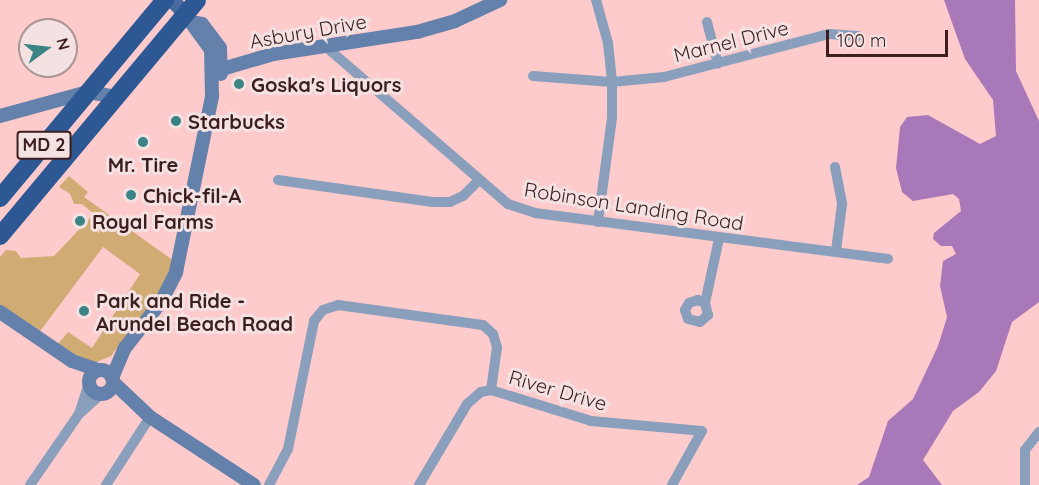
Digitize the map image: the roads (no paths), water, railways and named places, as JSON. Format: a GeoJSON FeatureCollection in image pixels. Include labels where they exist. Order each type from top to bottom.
{"type":"FeatureCollection","features":[{"type":"Feature","properties":{"kind":"highway","name":"MD 2"},"geometry":{"type":"LineString","coordinates":[[0,198],[165,0]]}},
{"type":"Feature","properties":{"kind":"highway","name":"MD 2"},"geometry":{"type":"LineString","coordinates":[[0,236],[115,97],[192,12]]}},
{"type":"Feature","properties":{"kind":"main road"},"geometry":{"type":"LineString","coordinates":[[172,0],[192,12]]}},
{"type":"Feature","properties":{"kind":"street","name":"Asbury Drive"},"geometry":{"type":"LineString","coordinates":[[218,70],[325,46],[417,32],[455,21],[500,0]]}},
{"type":"Feature","properties":{"kind":"street"},"geometry":{"type":"LineString","coordinates":[[596,0],[608,43],[612,82],[612,118],[598,222]]}},
{"type":"Feature","properties":{"kind":"street"},"geometry":{"type":"LineString","coordinates":[[78,414],[89,383],[99,369],[125,348],[161,302],[176,272],[218,70],[215,39],[192,12]]}},
{"type":"Feature","properties":{"kind":"street"},"geometry":{"type":"LineString","coordinates":[[707,22],[718,64]]}},
{"type":"Feature","properties":{"kind":"street","name":"Marnel Drive"},"geometry":{"type":"LineString","coordinates":[[533,76],[612,82],[664,77],[829,34],[858,36]]}},
{"type":"Feature","properties":{"kind":"street","name":"Robinson Landing Road"},"geometry":{"type":"LineString","coordinates":[[325,46],[508,204],[535,213],[719,239],[836,251],[888,259]]}},
{"type":"Feature","properties":{"kind":"street"},"geometry":{"type":"LineString","coordinates":[[0,116],[88,92],[115,97]]}},
{"type":"Feature","properties":{"kind":"street"},"geometry":{"type":"LineString","coordinates":[[835,167],[842,204],[836,251]]}},
{"type":"Feature","properties":{"kind":"street"},"geometry":{"type":"LineString","coordinates":[[278,180],[432,202],[450,202],[463,196],[479,180]]}},
{"type":"Feature","properties":{"kind":"street"},"geometry":{"type":"LineString","coordinates":[[705,303],[719,239]]}},
{"type":"Feature","properties":{"kind":"street"},"geometry":{"type":"LineString","coordinates":[[269,485],[288,449],[314,321],[323,310],[338,305],[483,325],[493,334],[497,347],[491,390]]}},
{"type":"Feature","properties":{"kind":"street"},"geometry":{"type":"LineString","coordinates":[[0,312],[72,361],[99,369],[108,387]]}},
{"type":"Feature","properties":{"kind":"street"},"geometry":{"type":"LineString","coordinates":[[30,485],[78,414],[108,387],[125,348]]}},
{"type":"Feature","properties":{"kind":"street"},"geometry":{"type":"LineString","coordinates":[[72,361],[89,383],[108,387],[254,485]]}},
{"type":"Feature","properties":{"kind":"street","name":"River Drive"},"geometry":{"type":"LineString","coordinates":[[419,485],[467,404],[481,392],[491,390],[591,421],[702,431],[672,485]]}},
{"type":"Feature","properties":{"kind":"street"},"geometry":{"type":"LineString","coordinates":[[106,485],[150,417]]}},
{"type":"Feature","properties":{"kind":"street"},"geometry":{"type":"LineString","coordinates":[[1025,485],[1025,450],[1039,432]]}},
{"type":"Feature","properties":{"kind":"place","name":"Goska's Liquors"},"geometry":{"type":"Point","coordinates":[239,84]}},
{"type":"Feature","properties":{"kind":"place","name":"Starbucks"},"geometry":{"type":"Point","coordinates":[176,121]}},
{"type":"Feature","properties":{"kind":"place","name":"Mr. Tire"},"geometry":{"type":"Point","coordinates":[143,142]}},
{"type":"Feature","properties":{"kind":"place","name":"Chick-fil-A"},"geometry":{"type":"Point","coordinates":[131,195]}},
{"type":"Feature","properties":{"kind":"place","name":"Royal Farms"},"geometry":{"type":"Point","coordinates":[80,221]}},
{"type":"Feature","properties":{"kind":"place","name":"Park and Ride - Arundel Beach Road"},"geometry":{"type":"Point","coordinates":[84,311]}}]}
